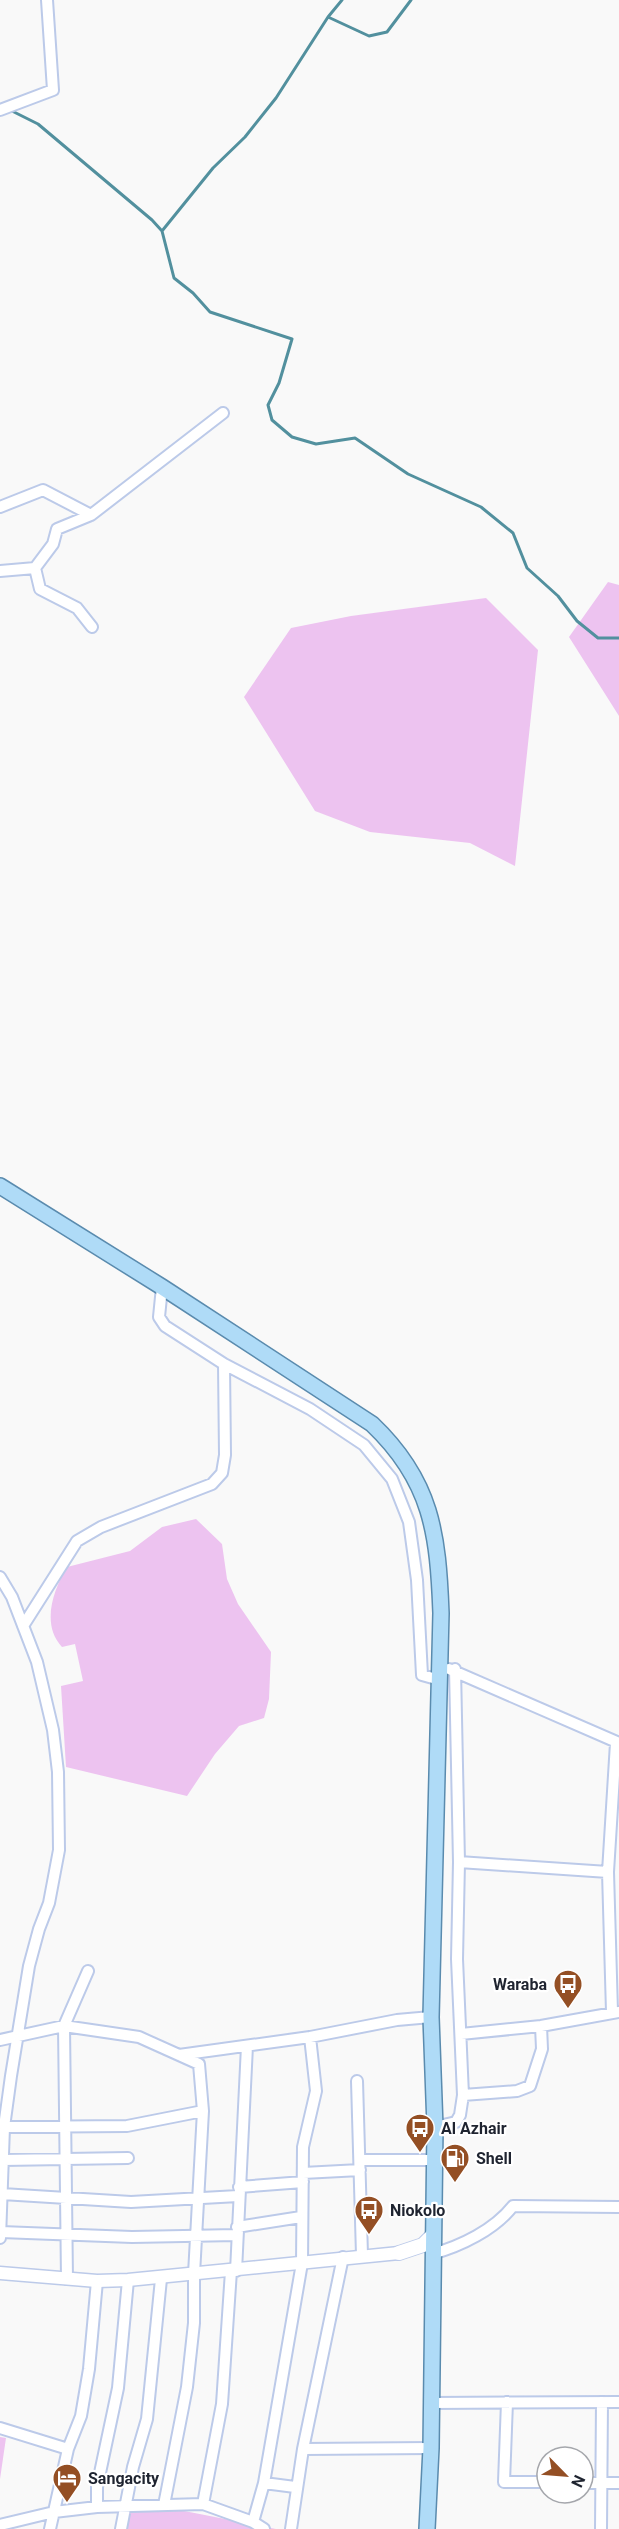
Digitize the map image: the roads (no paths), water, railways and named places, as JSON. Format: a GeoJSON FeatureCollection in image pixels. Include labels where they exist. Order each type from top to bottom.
{"type":"FeatureCollection","features":[{"type":"Feature","properties":{"kind":"main road"},"geometry":{"type":"LineString","coordinates":[[0,1186],[162,1287],[372,1424],[395,1445],[422,1491],[437,1540],[445,1673],[431,2017],[435,2127],[431,2448],[427,2529]]}},
{"type":"Feature","properties":{"kind":"main road"},"geometry":{"type":"LineString","coordinates":[[399,2253],[423,2245],[432,2235]]}},
{"type":"Feature","properties":{"kind":"main road"},"geometry":{"type":"LineString","coordinates":[[399,2253],[432,2260]]}},
{"type":"Feature","properties":{"kind":"street"},"geometry":{"type":"LineString","coordinates":[[0,110],[53,90],[47,0]]}},
{"type":"Feature","properties":{"kind":"street"},"geometry":{"type":"LineString","coordinates":[[0,571],[34,568],[53,544],[57,529],[91,515],[223,413]]}},
{"type":"Feature","properties":{"kind":"street"},"geometry":{"type":"LineString","coordinates":[[0,507],[43,490],[91,515]]}},
{"type":"Feature","properties":{"kind":"street"},"geometry":{"type":"LineString","coordinates":[[34,568],[40,589],[77,608],[92,627]]}},
{"type":"Feature","properties":{"kind":"street"},"geometry":{"type":"LineString","coordinates":[[162,1287],[159,1317],[165,1326],[224,1364],[310,1409],[364,1445],[392,1479],[409,1522],[417,1580],[422,1674],[445,1673],[618,1743],[615,1843],[608,1872],[614,1911],[615,2012],[541,2026],[461,2034]]}},
{"type":"Feature","properties":{"kind":"street"},"geometry":{"type":"LineString","coordinates":[[23,1626],[77,1541],[101,1527],[212,1484],[222,1473],[225,1455],[224,1364]]}},
{"type":"Feature","properties":{"kind":"street"},"geometry":{"type":"LineString","coordinates":[[0,1577],[12,1597],[36,1662],[53,1730],[58,1772],[59,1850],[49,1903],[29,1966],[2,2127],[0,2238]]}},
{"type":"Feature","properties":{"kind":"street"},"geometry":{"type":"LineString","coordinates":[[435,2127],[456,2122],[460,2115],[463,2095],[457,1959],[459,1862],[445,1673]]}},
{"type":"Feature","properties":{"kind":"street"},"geometry":{"type":"LineString","coordinates":[[459,1862],[608,1872]]}},
{"type":"Feature","properties":{"kind":"street"},"geometry":{"type":"LineString","coordinates":[[67,2279],[69,2234],[66,2197],[64,2026],[88,1971]]}},
{"type":"Feature","properties":{"kind":"street"},"geometry":{"type":"LineString","coordinates":[[178,2055],[310,2037],[397,2019],[431,2017]]}},
{"type":"Feature","properties":{"kind":"street"},"geometry":{"type":"LineString","coordinates":[[0,2040],[64,2026],[139,2037],[199,2064],[203,2111],[197,2199],[194,2323],[187,2387],[164,2505]]}},
{"type":"Feature","properties":{"kind":"street"},"geometry":{"type":"LineString","coordinates":[[463,2095],[491,2091],[517,2091],[530,2086],[542,2049],[541,2026]]}},
{"type":"Feature","properties":{"kind":"street"},"geometry":{"type":"LineString","coordinates":[[254,2522],[264,2482],[302,2263],[303,2147],[316,2091],[310,2037]]}},
{"type":"Feature","properties":{"kind":"street"},"geometry":{"type":"LineString","coordinates":[[203,2504],[222,2404],[234,2271],[247,2046]]}},
{"type":"Feature","properties":{"kind":"street"},"geometry":{"type":"LineString","coordinates":[[357,2081],[362,2255]]}},
{"type":"Feature","properties":{"kind":"street"},"geometry":{"type":"LineString","coordinates":[[2,2127],[127,2126],[203,2111]]}},
{"type":"Feature","properties":{"kind":"street"},"geometry":{"type":"LineString","coordinates":[[3,2160],[128,2157]]}},
{"type":"Feature","properties":{"kind":"street"},"geometry":{"type":"LineString","coordinates":[[2,2194],[131,2202],[197,2199],[360,2165],[434,2160]]}},
{"type":"Feature","properties":{"kind":"street"},"geometry":{"type":"LineString","coordinates":[[432,2260],[488,2229],[513,2206],[619,2206]]}},
{"type":"Feature","properties":{"kind":"street"},"geometry":{"type":"LineString","coordinates":[[1,2232],[132,2237],[196,2234],[236,2231],[301,2217]]}},
{"type":"Feature","properties":{"kind":"street"},"geometry":{"type":"LineString","coordinates":[[0,2273],[97,2281],[128,2280],[399,2253]]}},
{"type":"Feature","properties":{"kind":"street"},"geometry":{"type":"LineString","coordinates":[[291,2529],[295,2487],[343,2258]]}},
{"type":"Feature","properties":{"kind":"street"},"geometry":{"type":"LineString","coordinates":[[121,2529],[147,2419],[161,2278]]}},
{"type":"Feature","properties":{"kind":"street"},"geometry":{"type":"LineString","coordinates":[[97,2507],[97,2487],[118,2388],[128,2280]]}},
{"type":"Feature","properties":{"kind":"street"},"geometry":{"type":"LineString","coordinates":[[50,2529],[68,2449],[81,2416],[89,2369],[97,2281]]}},
{"type":"Feature","properties":{"kind":"street"},"geometry":{"type":"LineString","coordinates":[[507,2402],[504,2482],[535,2482]]}},
{"type":"Feature","properties":{"kind":"street"},"geometry":{"type":"LineString","coordinates":[[601,2529],[602,2402]]}},
{"type":"Feature","properties":{"kind":"street"},"geometry":{"type":"LineString","coordinates":[[431,2403],[619,2402]]}},
{"type":"Feature","properties":{"kind":"street"},"geometry":{"type":"LineString","coordinates":[[0,2428],[68,2449]]}},
{"type":"Feature","properties":{"kind":"street"},"geometry":{"type":"LineString","coordinates":[[303,2449],[431,2448]]}},
{"type":"Feature","properties":{"kind":"street"},"geometry":{"type":"LineString","coordinates":[[264,2482],[295,2487]]}},
{"type":"Feature","properties":{"kind":"street"},"geometry":{"type":"LineString","coordinates":[[595,2483],[619,2483]]}},
{"type":"Feature","properties":{"kind":"street"},"geometry":{"type":"LineString","coordinates":[[0,2525],[54,2512],[97,2507],[203,2504],[254,2522],[264,2529]]}},
{"type":"Feature","properties":{"kind":"waterway"},"geometry":{"type":"LineString","coordinates":[[162,231],[213,168],[245,137],[276,98],[328,17],[342,0]]}},
{"type":"Feature","properties":{"kind":"waterway"},"geometry":{"type":"LineString","coordinates":[[328,17],[369,36],[387,32],[411,0]]}},
{"type":"Feature","properties":{"kind":"waterway"},"geometry":{"type":"LineString","coordinates":[[10,110],[38,124],[152,220],[162,231],[174,278],[193,293],[210,312],[292,339],[279,383],[268,405],[272,420],[292,437],[316,444],[355,438],[408,474],[481,507],[513,533],[527,568],[558,596],[577,621],[598,638],[619,638]]}},
{"type":"Feature","properties":{"kind":"place","name":"Waraba"},"geometry":{"type":"Point","coordinates":[568,2010]}},
{"type":"Feature","properties":{"kind":"place","name":"Al Azhair"},"geometry":{"type":"Point","coordinates":[420,2154]}},
{"type":"Feature","properties":{"kind":"place","name":"Shell"},"geometry":{"type":"Point","coordinates":[455,2184]}},
{"type":"Feature","properties":{"kind":"place","name":"Niokolo"},"geometry":{"type":"Point","coordinates":[369,2236]}},
{"type":"Feature","properties":{"kind":"place","name":"Sangacity"},"geometry":{"type":"Point","coordinates":[67,2504]}}]}
